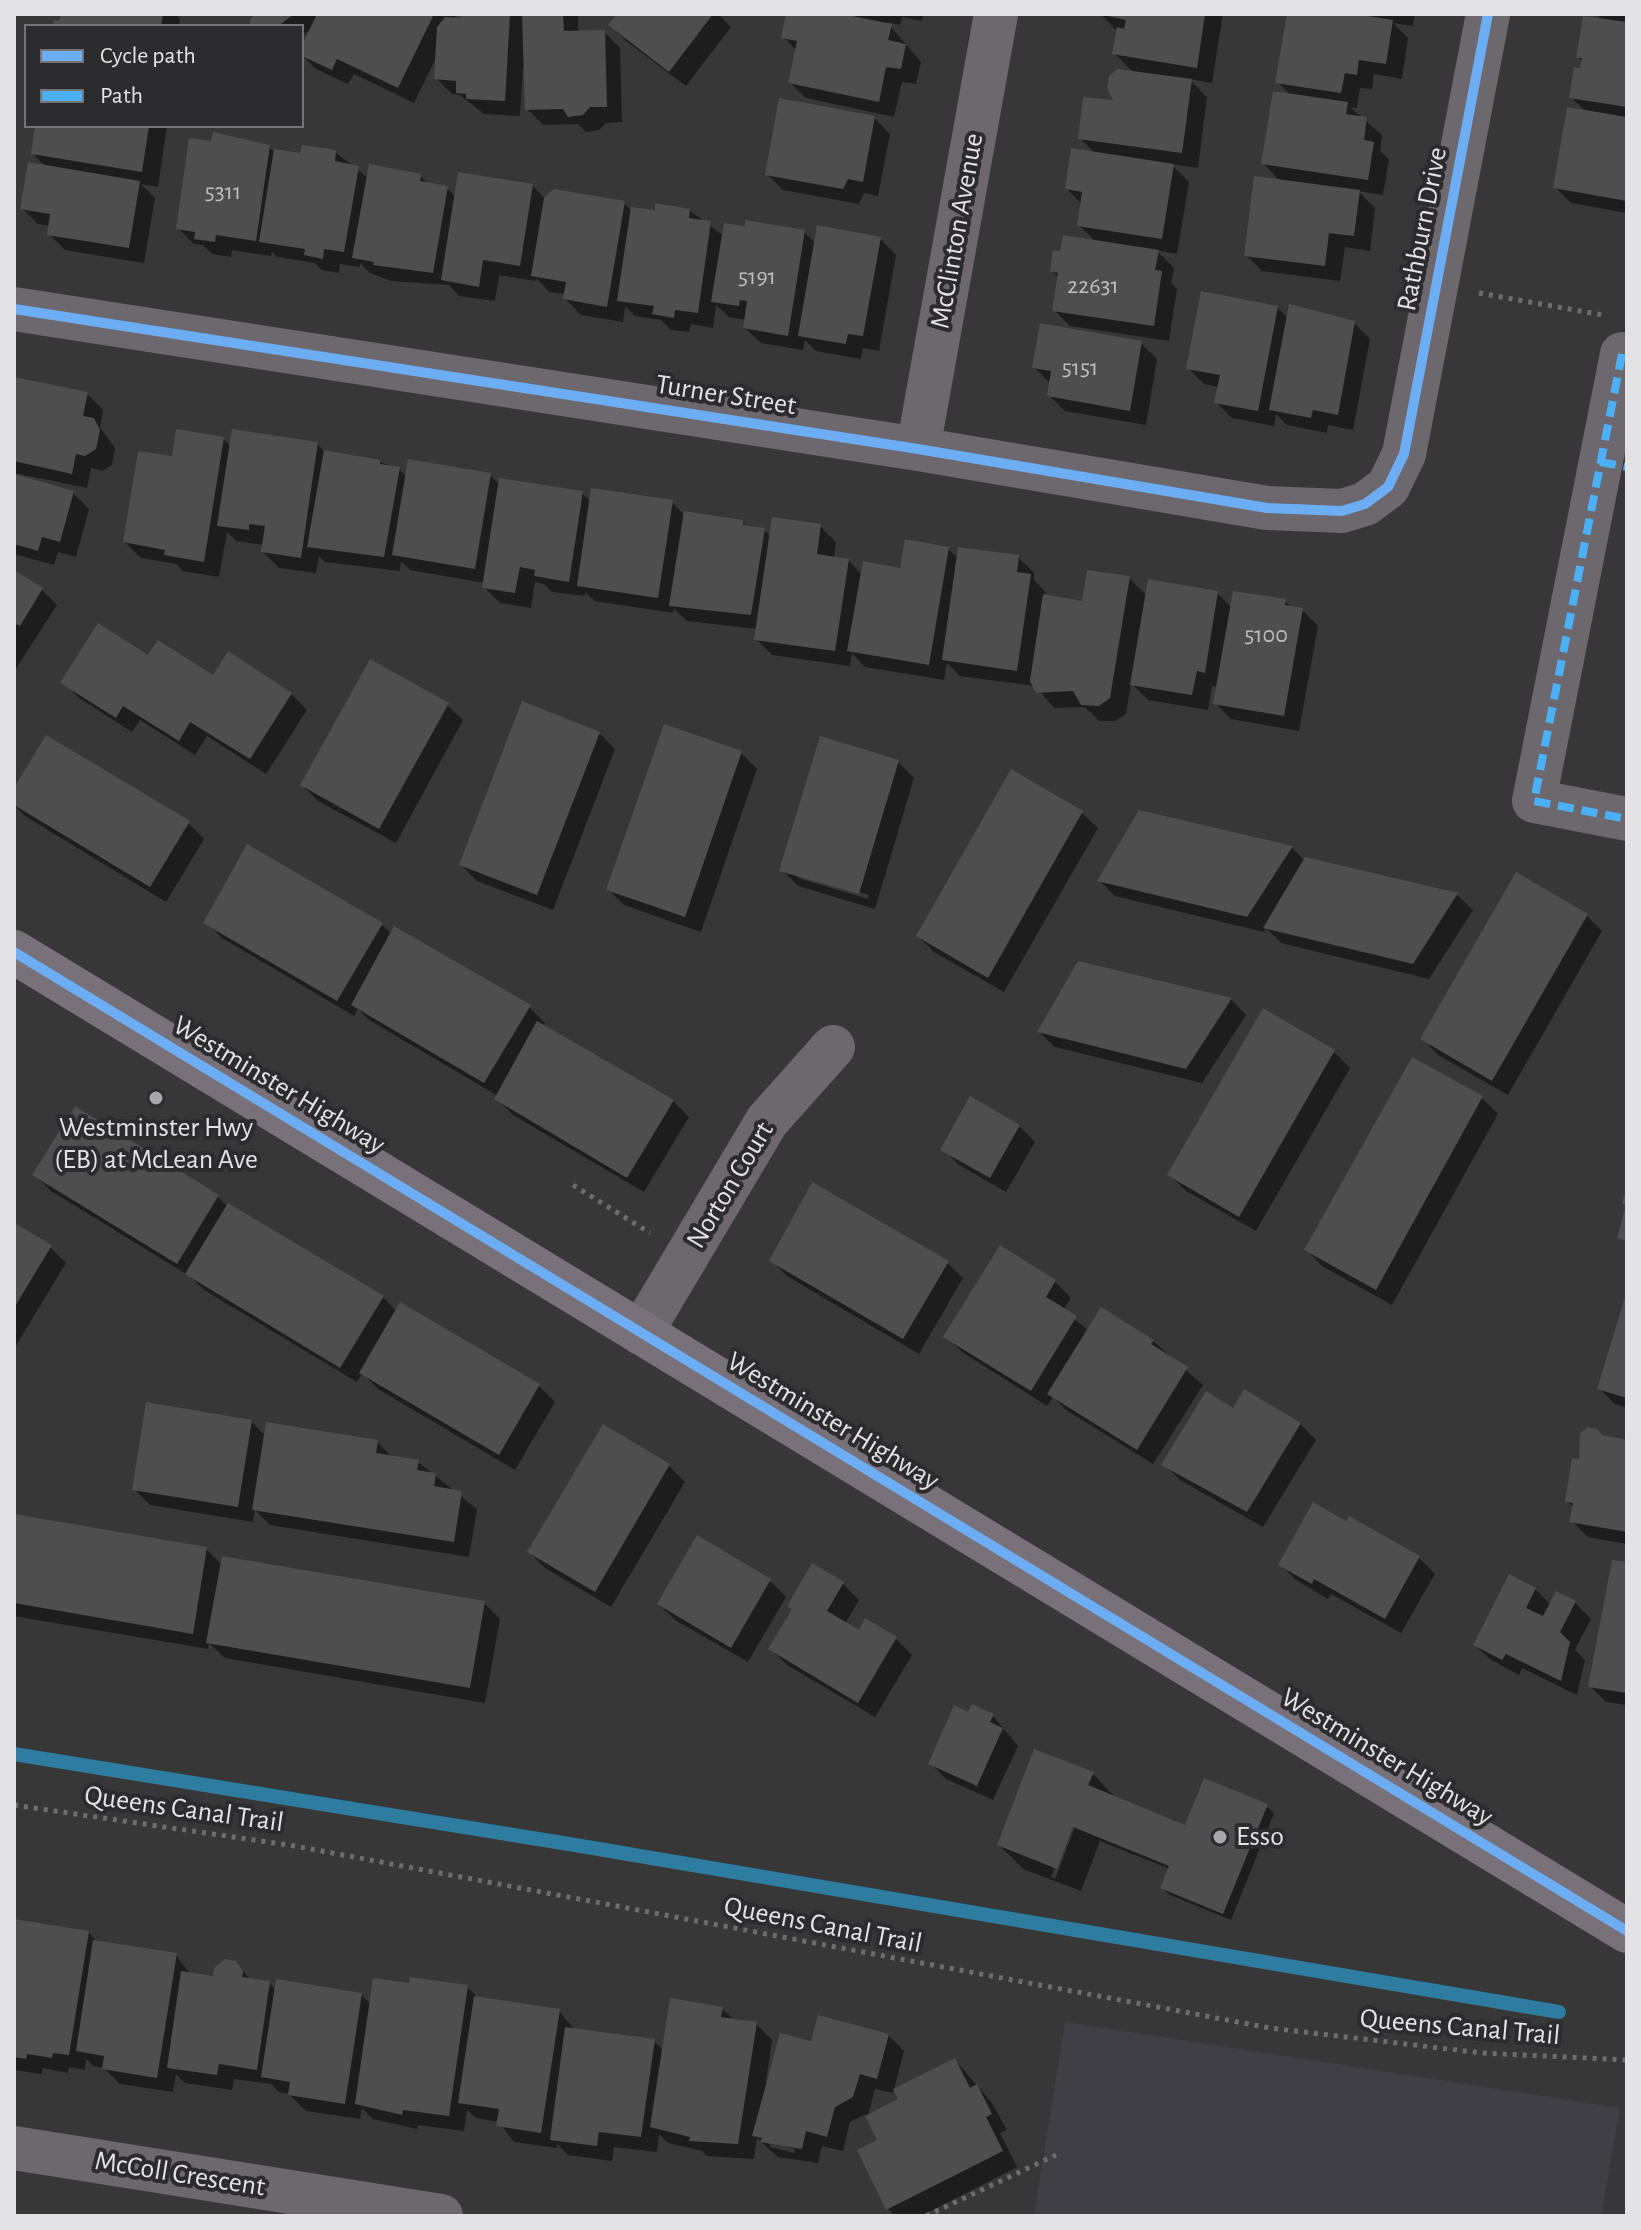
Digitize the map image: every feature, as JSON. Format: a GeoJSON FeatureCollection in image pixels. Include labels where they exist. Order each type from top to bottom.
{"type":"FeatureCollection","features":[{"type":"Feature","properties":{"kind":"main road","name":"Westminster Highway"},"geometry":{"type":"LineString","coordinates":[[14,952],[1627,1931]]}},
{"type":"Feature","properties":{"kind":"street","name":"McClinton Avenue"},"geometry":{"type":"LineString","coordinates":[[918,449],[996,14]]}},
{"type":"Feature","properties":{"kind":"street","name":"Rathburn Drive"},"geometry":{"type":"LineString","coordinates":[[1404,454],[1488,14]]}},
{"type":"Feature","properties":{"kind":"street","name":"Turner Street"},"geometry":{"type":"LineString","coordinates":[[14,309],[918,449],[1267,508],[1325,513],[1365,504],[1388,487],[1404,454]]}},
{"type":"Feature","properties":{"kind":"street"},"geometry":{"type":"LineString","coordinates":[[1617,336],[1614,464],[1534,801],[1627,819]]}},
{"type":"Feature","properties":{"kind":"street","name":"Norton Court"},"geometry":{"type":"LineString","coordinates":[[641,1333],[767,1121],[833,1047]]}},
{"type":"Feature","properties":{"kind":"street","name":"McColl Crescent"},"geometry":{"type":"LineString","coordinates":[[14,2148],[441,2216]]}},
{"type":"Feature","properties":{"kind":"path"},"geometry":{"type":"LineString","coordinates":[[1435,284],[1617,336]]}},
{"type":"Feature","properties":{"kind":"path"},"geometry":{"type":"LineString","coordinates":[[573,1185],[652,1234]]}},
{"type":"Feature","properties":{"kind":"path"},"geometry":{"type":"LineString","coordinates":[[926,2216],[1056,2155]]}},
{"type":"Feature","properties":{"kind":"shaded area"},"geometry":{"type":"Polygon","coordinates":[[[1065,2022],[1620,2108],[1601,2216],[1034,2216],[1065,2022]]]}},
{"type":"Feature","properties":{"kind":"building"},"geometry":{"type":"Polygon","coordinates":[[[61,14],[163,14],[161,24],[53,24],[54,20],[59,21],[61,14]]]}},
{"type":"Feature","properties":{"kind":"building"},"geometry":{"type":"Polygon","coordinates":[[[256,14],[294,14],[281,24],[250,24],[250,19],[256,14]]]}},
{"type":"Feature","properties":{"kind":"building"},"geometry":{"type":"Polygon","coordinates":[[[317,14],[434,14],[398,88],[337,59],[332,70],[304,57],[304,41],[317,14]]]}},
{"type":"Feature","properties":{"kind":"building"},"geometry":{"type":"Polygon","coordinates":[[[461,14],[510,14],[505,101],[466,99],[466,94],[456,93],[456,81],[434,79],[437,27],[445,17],[461,18],[461,14]]]}},
{"type":"Feature","properties":{"kind":"building"},"geometry":{"type":"Polygon","coordinates":[[[522,14],[563,14],[564,31],[605,30],[607,107],[590,107],[583,115],[568,117],[563,109],[525,110],[522,14]]]}},
{"type":"Feature","properties":{"kind":"building"},"geometry":{"type":"Polygon","coordinates":[[[612,14],[713,14],[669,72],[608,25],[615,16],[612,14]]]}},
{"type":"Feature","properties":{"kind":"building"},"geometry":{"type":"Polygon","coordinates":[[[786,14],[842,14],[892,24],[888,40],[906,44],[901,69],[886,67],[879,102],[788,83],[797,41],[781,38],[786,14]]]}},
{"type":"Feature","properties":{"kind":"building"},"geometry":{"type":"Polygon","coordinates":[[[1099,14],[1205,14],[1197,68],[1112,54],[1117,27],[1124,29],[1126,20],[1099,14]]]}},
{"type":"Feature","properties":{"kind":"building"},"geometry":{"type":"Polygon","coordinates":[[[1287,14],[1355,14],[1393,20],[1386,64],[1359,60],[1357,75],[1345,73],[1341,93],[1275,83],[1287,14]]]}},
{"type":"Feature","properties":{"kind":"building"},"geometry":{"type":"Polygon","coordinates":[[[1583,16],[1627,22],[1627,107],[1569,98],[1574,67],[1580,68],[1582,58],[1576,58],[1583,16]]]}},
{"type":"Feature","properties":{"kind":"building"},"geometry":{"type":"Polygon","coordinates":[[[1117,69],[1192,79],[1182,153],[1078,139],[1083,97],[1113,100],[1107,88],[1109,76],[1117,69]]]}},
{"type":"Feature","properties":{"kind":"building"},"geometry":{"type":"Polygon","coordinates":[[[1273,91],[1348,102],[1346,114],[1367,117],[1364,140],[1374,142],[1368,180],[1261,164],[1273,91]]]}},
{"type":"Feature","properties":{"kind":"building"},"geometry":{"type":"Polygon","coordinates":[[[779,98],[875,116],[863,182],[848,179],[843,189],[765,175],[779,98]]]}},
{"type":"Feature","properties":{"kind":"building"},"geometry":{"type":"Polygon","coordinates":[[[1567,107],[1627,117],[1627,201],[1553,188],[1567,107]]]}},
{"type":"Feature","properties":{"kind":"building"},"geometry":{"type":"Polygon","coordinates":[[[35,128],[149,128],[142,172],[31,154],[35,128]]]}},
{"type":"Feature","properties":{"kind":"building"},"geometry":{"type":"Polygon","coordinates":[[[213,132],[270,145],[256,241],[216,235],[215,242],[194,239],[195,232],[176,229],[189,138],[211,141],[213,132]]]}},
{"type":"Feature","properties":{"kind":"building"},"geometry":{"type":"Polygon","coordinates":[[[302,145],[336,150],[335,161],[359,166],[344,252],[324,249],[323,259],[304,255],[305,249],[259,242],[274,149],[300,153],[302,145]]]}},
{"type":"Feature","properties":{"kind":"building"},"geometry":{"type":"Polygon","coordinates":[[[1071,148],[1174,164],[1162,239],[1077,226],[1082,192],[1065,189],[1071,148]]]}},
{"type":"Feature","properties":{"kind":"building"},"geometry":{"type":"Polygon","coordinates":[[[28,162],[140,181],[129,248],[47,235],[50,214],[20,209],[28,162]]]}},
{"type":"Feature","properties":{"kind":"building"},"geometry":{"type":"Polygon","coordinates":[[[369,164],[421,174],[420,181],[448,186],[433,273],[373,265],[374,262],[352,258],[369,164]]]}},
{"type":"Feature","properties":{"kind":"building"},"geometry":{"type":"Polygon","coordinates":[[[458,172],[533,184],[520,266],[483,260],[479,287],[441,280],[458,172]]]}},
{"type":"Feature","properties":{"kind":"building"},"geometry":{"type":"Polygon","coordinates":[[[1254,176],[1360,190],[1354,236],[1329,233],[1325,266],[1244,256],[1254,176]]]}},
{"type":"Feature","properties":{"kind":"building"},"geometry":{"type":"Polygon","coordinates":[[[554,189],[625,201],[607,307],[563,299],[566,282],[531,276],[544,198],[554,189]]]}},
{"type":"Feature","properties":{"kind":"building"},"geometry":{"type":"Polygon","coordinates":[[[655,203],[690,209],[689,218],[711,221],[698,313],[675,310],[674,318],[652,314],[654,306],[617,301],[631,207],[655,210],[655,203]]]}},
{"type":"Feature","properties":{"kind":"building"},"geometry":{"type":"Polygon","coordinates":[[[745,220],[805,230],[788,336],[743,328],[747,301],[740,300],[739,306],[711,302],[724,223],[745,226],[745,220]]]}},
{"type":"Feature","properties":{"kind":"building"},"geometry":{"type":"Polygon","coordinates":[[[817,225],[881,237],[863,336],[848,334],[846,344],[798,336],[817,225]]]}},
{"type":"Feature","properties":{"kind":"building"},"geometry":{"type":"Polygon","coordinates":[[[1063,235],[1159,250],[1155,270],[1162,271],[1154,326],[1052,311],[1058,273],[1050,271],[1053,250],[1060,251],[1063,235]]]}},
{"type":"Feature","properties":{"kind":"building"},"geometry":{"type":"Polygon","coordinates":[[[1201,291],[1278,306],[1258,411],[1214,403],[1220,375],[1186,369],[1201,291]]]}},
{"type":"Feature","properties":{"kind":"building"},"geometry":{"type":"Polygon","coordinates":[[[1289,304],[1355,321],[1338,415],[1313,410],[1311,418],[1269,410],[1289,304]]]}},
{"type":"Feature","properties":{"kind":"building"},"geometry":{"type":"Polygon","coordinates":[[[1040,323],[1142,341],[1130,411],[1047,396],[1051,371],[1032,368],[1040,323]]]}},
{"type":"Feature","properties":{"kind":"building"},"geometry":{"type":"Polygon","coordinates":[[[14,377],[88,392],[83,416],[94,418],[100,430],[96,449],[85,456],[76,454],[72,474],[14,461],[14,377]]]}},
{"type":"Feature","properties":{"kind":"building"},"geometry":{"type":"Polygon","coordinates":[[[176,429],[224,437],[204,562],[164,555],[165,550],[123,542],[138,451],[172,456],[176,429]]]}},
{"type":"Feature","properties":{"kind":"building"},"geometry":{"type":"Polygon","coordinates":[[[232,429],[318,442],[301,558],[261,552],[265,526],[249,524],[249,530],[217,526],[232,429]]]}},
{"type":"Feature","properties":{"kind":"building"},"geometry":{"type":"Polygon","coordinates":[[[324,450],[380,460],[380,464],[400,467],[384,557],[307,547],[324,450]]]}},
{"type":"Feature","properties":{"kind":"building"},"geometry":{"type":"Polygon","coordinates":[[[408,459],[491,473],[475,569],[392,555],[408,459]]]}},
{"type":"Feature","properties":{"kind":"building"},"geometry":{"type":"Polygon","coordinates":[[[14,474],[74,491],[60,542],[42,537],[38,551],[14,544],[14,474]]]}},
{"type":"Feature","properties":{"kind":"building"},"geometry":{"type":"Polygon","coordinates":[[[499,478],[583,491],[569,582],[534,576],[535,570],[520,567],[515,593],[482,588],[499,478]]]}},
{"type":"Feature","properties":{"kind":"building"},"geometry":{"type":"Polygon","coordinates":[[[591,488],[673,500],[658,598],[577,586],[591,488]]]}},
{"type":"Feature","properties":{"kind":"building"},"geometry":{"type":"Polygon","coordinates":[[[684,511],[743,520],[743,525],[765,528],[751,615],[669,606],[684,511]]]}},
{"type":"Feature","properties":{"kind":"building"},"geometry":{"type":"Polygon","coordinates":[[[772,517],[821,524],[817,554],[849,559],[835,651],[754,640],[772,517]]]}},
{"type":"Feature","properties":{"kind":"building"},"geometry":{"type":"Polygon","coordinates":[[[905,539],[949,547],[929,665],[847,651],[863,561],[900,568],[905,539]]]}},
{"type":"Feature","properties":{"kind":"building"},"geometry":{"type":"Polygon","coordinates":[[[958,547],[1019,555],[1017,572],[1031,574],[1017,671],[942,660],[958,547]]]}},
{"type":"Feature","properties":{"kind":"building"},"geometry":{"type":"Polygon","coordinates":[[[14,570],[43,588],[20,626],[17,624],[14,629],[14,570]]]}},
{"type":"Feature","properties":{"kind":"building"},"geometry":{"type":"Polygon","coordinates":[[[1087,570],[1130,576],[1110,698],[1099,706],[1081,705],[1073,691],[1036,693],[1030,681],[1043,594],[1082,601],[1087,570]]]}},
{"type":"Feature","properties":{"kind":"building"},"geometry":{"type":"Polygon","coordinates":[[[1148,579],[1218,591],[1205,673],[1197,671],[1192,695],[1130,685],[1148,579]]]}},
{"type":"Feature","properties":{"kind":"building"},"geometry":{"type":"Polygon","coordinates":[[[1233,591],[1286,599],[1285,605],[1303,608],[1284,716],[1213,704],[1233,591]]]}},
{"type":"Feature","properties":{"kind":"building"},"geometry":{"type":"Polygon","coordinates":[[[98,623],[148,655],[158,640],[213,675],[228,651],[292,693],[250,759],[190,722],[179,741],[123,706],[116,718],[60,683],[98,623]]]}},
{"type":"Feature","properties":{"kind":"building"},"geometry":{"type":"Polygon","coordinates":[[[370,659],[449,703],[379,829],[300,785],[370,659]]]}},
{"type":"Feature","properties":{"kind":"building"},"geometry":{"type":"Polygon","coordinates":[[[522,701],[600,732],[537,895],[459,865],[522,701]]]}},
{"type":"Feature","properties":{"kind":"building"},"geometry":{"type":"Polygon","coordinates":[[[664,724],[742,751],[685,917],[606,890],[664,724]]]}},
{"type":"Feature","properties":{"kind":"building"},"geometry":{"type":"Polygon","coordinates":[[[46,735],[190,821],[150,887],[14,805],[14,788],[46,735]]]}},
{"type":"Feature","properties":{"kind":"building"},"geometry":{"type":"Polygon","coordinates":[[[820,736],[899,760],[859,894],[779,871],[820,736]]]}},
{"type":"Feature","properties":{"kind":"building"},"geometry":{"type":"Polygon","coordinates":[[[1011,769],[1083,811],[988,978],[916,936],[1011,769]]]}},
{"type":"Feature","properties":{"kind":"building"},"geometry":{"type":"Polygon","coordinates":[[[1139,810],[1293,846],[1247,917],[1097,881],[1139,810]]]}},
{"type":"Feature","properties":{"kind":"building"},"geometry":{"type":"Polygon","coordinates":[[[247,844],[383,923],[337,1001],[203,923],[247,844]]]}},
{"type":"Feature","properties":{"kind":"building"},"geometry":{"type":"Polygon","coordinates":[[[1305,857],[1458,893],[1413,964],[1263,928],[1305,857]]]}},
{"type":"Feature","properties":{"kind":"building"},"geometry":{"type":"Polygon","coordinates":[[[1516,872],[1588,914],[1492,1081],[1420,1039],[1516,872]]]}},
{"type":"Feature","properties":{"kind":"building"},"geometry":{"type":"Polygon","coordinates":[[[394,926],[531,1005],[484,1083],[351,1005],[394,926]]]}},
{"type":"Feature","properties":{"kind":"building"},"geometry":{"type":"Polygon","coordinates":[[[1078,961],[1232,998],[1186,1069],[1037,1032],[1078,961]]]}},
{"type":"Feature","properties":{"kind":"building"},"geometry":{"type":"Polygon","coordinates":[[[1263,1008],[1335,1050],[1239,1217],[1167,1175],[1263,1008]]]}},
{"type":"Feature","properties":{"kind":"building"},"geometry":{"type":"Polygon","coordinates":[[[537,1021],[674,1100],[627,1178],[494,1099],[537,1021]]]}},
{"type":"Feature","properties":{"kind":"building"},"geometry":{"type":"Polygon","coordinates":[[[1412,1057],[1483,1096],[1376,1290],[1304,1250],[1412,1057]]]}},
{"type":"Feature","properties":{"kind":"building"},"geometry":{"type":"Polygon","coordinates":[[[970,1096],[1020,1125],[990,1178],[940,1150],[970,1096]]]}},
{"type":"Feature","properties":{"kind":"building"},"geometry":{"type":"Polygon","coordinates":[[[75,1106],[219,1195],[177,1264],[32,1175],[75,1106]]]}},
{"type":"Feature","properties":{"kind":"building"},"geometry":{"type":"Polygon","coordinates":[[[812,1182],[949,1261],[903,1339],[769,1261],[812,1182]]]}},
{"type":"Feature","properties":{"kind":"building"},"geometry":{"type":"Polygon","coordinates":[[[1626,1189],[1627,1241],[1617,1238],[1626,1205],[1622,1204],[1626,1189]]]}},
{"type":"Feature","properties":{"kind":"building"},"geometry":{"type":"Polygon","coordinates":[[[228,1203],[384,1296],[340,1368],[185,1274],[228,1203]]]}},
{"type":"Feature","properties":{"kind":"building"},"geometry":{"type":"Polygon","coordinates":[[[14,1223],[52,1245],[14,1308],[14,1223]]]}},
{"type":"Feature","properties":{"kind":"building"},"geometry":{"type":"Polygon","coordinates":[[[1000,1245],[1056,1280],[1046,1297],[1077,1316],[1031,1391],[943,1337],[1000,1245]]]}},
{"type":"Feature","properties":{"kind":"building"},"geometry":{"type":"Polygon","coordinates":[[[1627,1294],[1627,1398],[1597,1389],[1627,1294]]]}},
{"type":"Feature","properties":{"kind":"building"},"geometry":{"type":"Polygon","coordinates":[[[400,1302],[540,1384],[499,1455],[359,1373],[400,1302]]]}},
{"type":"Feature","properties":{"kind":"building"},"geometry":{"type":"Polygon","coordinates":[[[1101,1307],[1154,1340],[1151,1344],[1188,1367],[1137,1450],[1047,1394],[1101,1307]]]}},
{"type":"Feature","properties":{"kind":"building"},"geometry":{"type":"Polygon","coordinates":[[[1244,1389],[1301,1423],[1247,1512],[1161,1465],[1206,1391],[1233,1408],[1244,1389]]]}},
{"type":"Feature","properties":{"kind":"building"},"geometry":{"type":"Polygon","coordinates":[[[146,1402],[252,1420],[238,1507],[132,1490],[146,1402]]]}},
{"type":"Feature","properties":{"kind":"building"},"geometry":{"type":"Polygon","coordinates":[[[266,1422],[378,1440],[376,1453],[419,1460],[417,1470],[436,1473],[434,1486],[462,1491],[454,1542],[252,1510],[266,1422]]]}},
{"type":"Feature","properties":{"kind":"building"},"geometry":{"type":"Polygon","coordinates":[[[603,1424],[670,1464],[595,1592],[527,1552],[603,1424]]]}},
{"type":"Feature","properties":{"kind":"building"},"geometry":{"type":"Polygon","coordinates":[[[1588,1427],[1597,1429],[1602,1435],[1627,1440],[1627,1532],[1569,1522],[1573,1503],[1565,1502],[1572,1458],[1579,1459],[1580,1433],[1588,1427]]]}},
{"type":"Feature","properties":{"kind":"building"},"geometry":{"type":"Polygon","coordinates":[[[1313,1502],[1346,1521],[1349,1516],[1420,1556],[1385,1619],[1314,1579],[1312,1584],[1278,1565],[1313,1502]]]}},
{"type":"Feature","properties":{"kind":"building"},"geometry":{"type":"Polygon","coordinates":[[[14,1514],[207,1547],[193,1634],[14,1603],[14,1514]]]}},
{"type":"Feature","properties":{"kind":"building"},"geometry":{"type":"Polygon","coordinates":[[[697,1535],[771,1579],[731,1648],[657,1604],[697,1535]]]}},
{"type":"Feature","properties":{"kind":"building"},"geometry":{"type":"Polygon","coordinates":[[[222,1556],[485,1601],[470,1688],[206,1643],[222,1556]]]}},
{"type":"Feature","properties":{"kind":"building"},"geometry":{"type":"Polygon","coordinates":[[[1612,1560],[1627,1562],[1627,1693],[1588,1687],[1612,1560]]]}},
{"type":"Feature","properties":{"kind":"building"},"geometry":{"type":"Polygon","coordinates":[[[812,1563],[844,1582],[827,1611],[859,1630],[865,1618],[897,1637],[858,1703],[768,1649],[792,1609],[787,1606],[812,1563]]]}},
{"type":"Feature","properties":{"kind":"building"},"geometry":{"type":"Polygon","coordinates":[[[1509,1574],[1536,1588],[1526,1608],[1543,1616],[1556,1591],[1576,1601],[1560,1632],[1570,1642],[1561,1681],[1506,1654],[1502,1660],[1473,1645],[1509,1574]]]}},
{"type":"Feature","properties":{"kind":"building"},"geometry":{"type":"Polygon","coordinates":[[[972,1704],[994,1714],[990,1722],[1003,1728],[977,1786],[928,1764],[954,1705],[968,1712],[972,1704]]]}},
{"type":"Feature","properties":{"kind":"building"},"geometry":{"type":"Polygon","coordinates":[[[1034,1749],[1094,1772],[1088,1785],[1185,1825],[1204,1778],[1268,1804],[1223,1914],[1160,1888],[1169,1866],[1073,1827],[1057,1869],[997,1845],[1034,1749]]]}},
{"type":"Feature","properties":{"kind":"building"},"geometry":{"type":"Polygon","coordinates":[[[14,1919],[89,1931],[69,2055],[53,2053],[52,2058],[27,2054],[26,2059],[14,2057],[14,1919]]]}},
{"type":"Feature","properties":{"kind":"building"},"geometry":{"type":"Polygon","coordinates":[[[93,1940],[177,1953],[157,2078],[102,2069],[104,2056],[76,2051],[93,1940]]]}},
{"type":"Feature","properties":{"kind":"building"},"geometry":{"type":"Polygon","coordinates":[[[225,1959],[236,1961],[243,1971],[242,1977],[270,1981],[257,2070],[219,2064],[217,2075],[167,2068],[181,1971],[213,1976],[214,1968],[225,1959]]]}},
{"type":"Feature","properties":{"kind":"building"},"geometry":{"type":"Polygon","coordinates":[[[410,1977],[468,1985],[449,2116],[403,2110],[402,2115],[355,2104],[373,1978],[409,1983],[410,1977]]]}},
{"type":"Feature","properties":{"kind":"building"},"geometry":{"type":"Polygon","coordinates":[[[276,1979],[362,1993],[345,2104],[288,2095],[290,2082],[261,2077],[276,1979]]]}},
{"type":"Feature","properties":{"kind":"building"},"geometry":{"type":"Polygon","coordinates":[[[474,1996],[560,2009],[541,2133],[496,2126],[499,2109],[458,2103],[474,1996]]]}},
{"type":"Feature","properties":{"kind":"building"},"geometry":{"type":"Polygon","coordinates":[[[670,1998],[723,2007],[721,2017],[757,2022],[738,2144],[689,2141],[690,2137],[650,2127],[670,1998]]]}},
{"type":"Feature","properties":{"kind":"building"},"geometry":{"type":"Polygon","coordinates":[[[818,2015],[889,2034],[877,2079],[860,2074],[853,2097],[835,2107],[827,2137],[806,2131],[802,2149],[760,2142],[762,2138],[752,2136],[780,2033],[811,2041],[818,2015]]]}},
{"type":"Feature","properties":{"kind":"building"},"geometry":{"type":"Polygon","coordinates":[[[565,2027],[655,2039],[641,2137],[599,2132],[597,2146],[550,2140],[565,2027]]]}},
{"type":"Feature","properties":{"kind":"building"},"geometry":{"type":"Polygon","coordinates":[[[955,2058],[970,2088],[977,2084],[992,2114],[986,2117],[1003,2151],[886,2210],[857,2150],[877,2140],[865,2116],[898,2099],[893,2089],[955,2058]]]}},
{"type":"Feature","properties":{"kind":"waterway"},"geometry":{"type":"LineString","coordinates":[[14,1754],[575,1845],[1559,2012]]}},
{"type":"Feature","properties":{"kind":"marked path"},"geometry":{"type":"LineString","coordinates":[[1622,354],[1534,801],[1627,819]]}},
{"type":"Feature","properties":{"kind":"marked path"},"geometry":{"type":"LineString","coordinates":[[1600,462],[1627,467]]}},
{"type":"Feature","properties":{"kind":"cycle path"},"geometry":{"type":"LineString","coordinates":[[14,309],[918,449],[1267,508],[1342,511],[1365,504],[1388,487],[1404,454],[1488,14]]}},
{"type":"Feature","properties":{"kind":"cycle path"},"geometry":{"type":"LineString","coordinates":[[14,952],[1627,1931]]}},
{"type":"Feature","properties":{"kind":"place","name":"Westminster Hwy (EB) at McLean Ave"},"geometry":{"type":"Point","coordinates":[156,1098]}},
{"type":"Feature","properties":{"kind":"place","name":"Esso"},"geometry":{"type":"Point","coordinates":[1220,1837]}}]}
